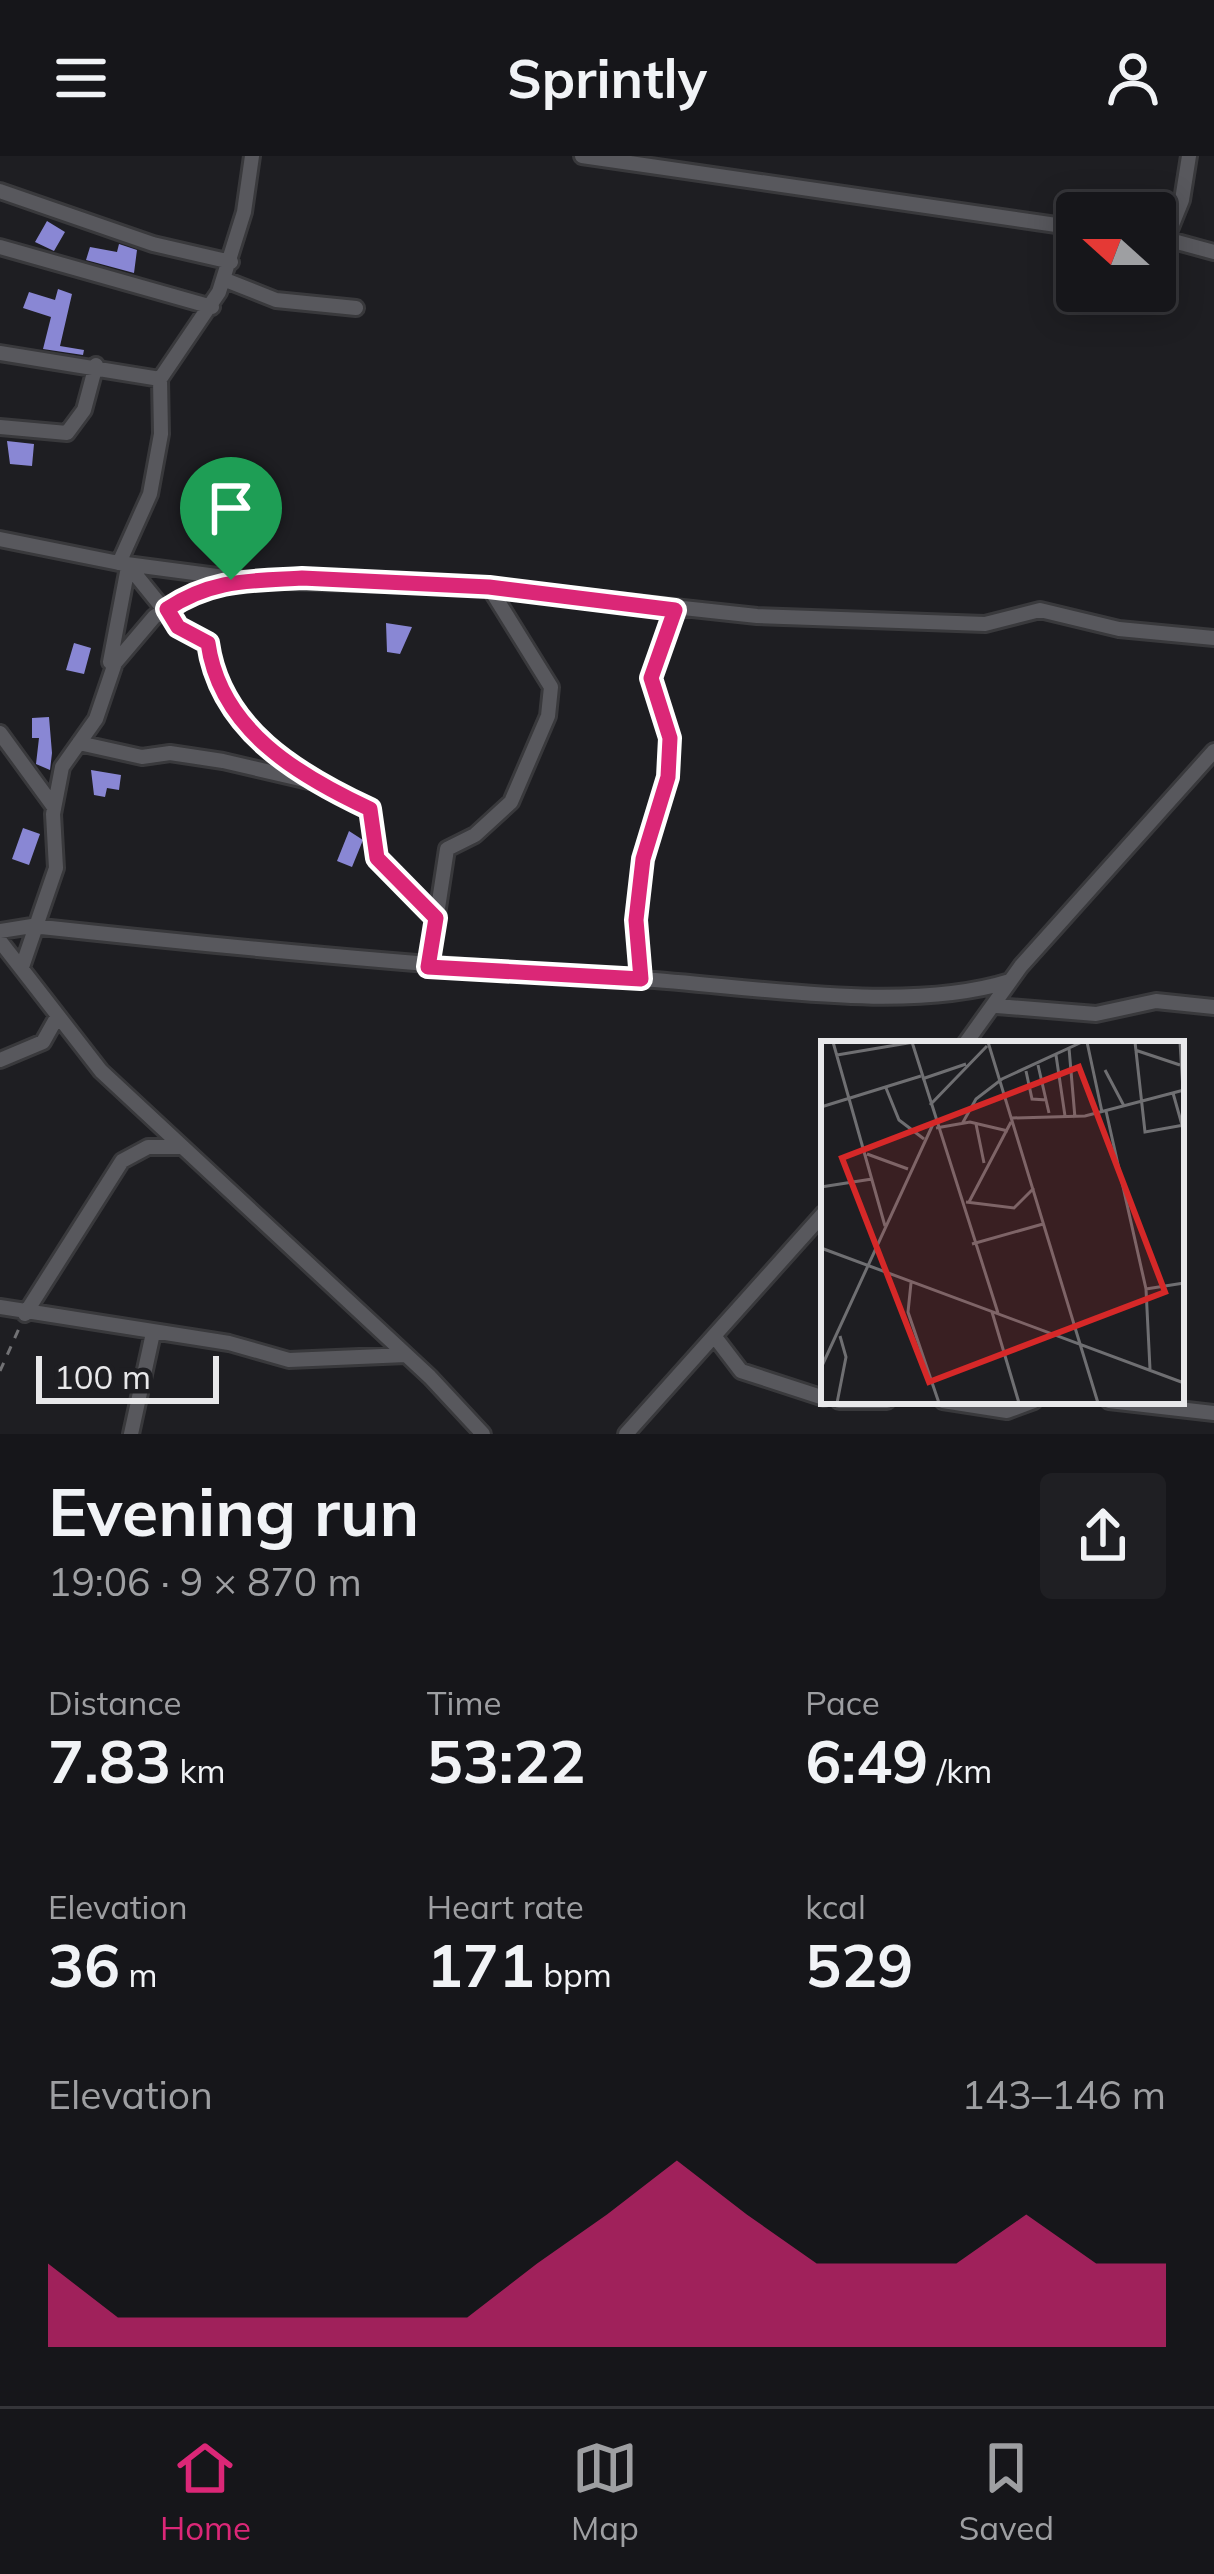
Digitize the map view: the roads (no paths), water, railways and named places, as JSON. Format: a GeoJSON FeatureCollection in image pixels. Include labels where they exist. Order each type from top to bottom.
{"type":"FeatureCollection","features":[{"type":"Feature","properties":{"kind":"street"},"geometry":{"type":"LineString","coordinates":[[22,967],[32,926],[56,868],[54,807],[62,767],[100,712],[124,565],[152,485],[162,423],[160,379],[212,307],[231,262],[251,156]]}},
{"type":"Feature","properties":{"kind":"street"},"geometry":{"type":"LineString","coordinates":[[582,156],[1056,225]]}},
{"type":"Feature","properties":{"kind":"street"},"geometry":{"type":"LineString","coordinates":[[1176,211],[1190,156]]}},
{"type":"Feature","properties":{"kind":"street"},"geometry":{"type":"LineString","coordinates":[[0,191],[153,244],[231,262]]}},
{"type":"Feature","properties":{"kind":"street"},"geometry":{"type":"LineString","coordinates":[[1176,241],[1214,252]]}},
{"type":"Feature","properties":{"kind":"street"},"geometry":{"type":"LineString","coordinates":[[0,247],[212,307]]}},
{"type":"Feature","properties":{"kind":"street"},"geometry":{"type":"LineString","coordinates":[[223,280],[276,300],[356,308]]}},
{"type":"Feature","properties":{"kind":"street"},"geometry":{"type":"LineString","coordinates":[[0,353],[160,379]]}},
{"type":"Feature","properties":{"kind":"street"},"geometry":{"type":"LineString","coordinates":[[0,427],[67,433],[84,410],[96,365]]}},
{"type":"Feature","properties":{"kind":"street"},"geometry":{"type":"LineString","coordinates":[[0,539],[124,565],[234,578],[489,587],[675,610],[965,624],[1040,610],[1119,629],[1214,638]]}},
{"type":"Feature","properties":{"kind":"street"},"geometry":{"type":"LineString","coordinates":[[124,565],[178,627],[208,643],[211,663],[238,720],[316,782],[370,809],[377,858],[436,918]]}},
{"type":"Feature","properties":{"kind":"street"},"geometry":{"type":"LineString","coordinates":[[108,676],[134,637],[167,609],[195,591],[234,578]]}},
{"type":"Feature","properties":{"kind":"street"},"geometry":{"type":"LineString","coordinates":[[428,967],[447,849],[475,836],[511,802],[548,716],[551,687],[489,587]]}},
{"type":"Feature","properties":{"kind":"street"},"geometry":{"type":"LineString","coordinates":[[641,979],[636,920],[643,859],[668,777],[670,738],[651,678],[675,610]]}},
{"type":"Feature","properties":{"kind":"street"},"geometry":{"type":"LineString","coordinates":[[0,734],[54,807]]}},
{"type":"Feature","properties":{"kind":"street"},"geometry":{"type":"LineString","coordinates":[[79,743],[142,757],[170,753],[223,761],[316,782]]}},
{"type":"Feature","properties":{"kind":"street"},"geometry":{"type":"LineString","coordinates":[[968,1041],[1010,982],[1214,751]]}},
{"type":"Feature","properties":{"kind":"street"},"geometry":{"type":"LineString","coordinates":[[0,931],[32,926],[428,967],[953,997],[1010,982]]}},
{"type":"Feature","properties":{"kind":"street"},"geometry":{"type":"LineString","coordinates":[[0,940],[101,1071],[406,1355],[483,1434]]}},
{"type":"Feature","properties":{"kind":"street"},"geometry":{"type":"LineString","coordinates":[[997,1006],[1096,1014],[1177,1000],[1214,1007]]}},
{"type":"Feature","properties":{"kind":"street"},"geometry":{"type":"LineString","coordinates":[[0,1060],[43,1042],[57,1017]]}},
{"type":"Feature","properties":{"kind":"street"},"geometry":{"type":"LineString","coordinates":[[25,1313],[122,1161],[148,1147],[184,1147]]}},
{"type":"Feature","properties":{"kind":"street"},"geometry":{"type":"LineString","coordinates":[[626,1434],[821,1216]]}},
{"type":"Feature","properties":{"kind":"street"},"geometry":{"type":"LineString","coordinates":[[0,1307],[229,1343],[289,1360],[406,1355]]}},
{"type":"Feature","properties":{"kind":"street"},"geometry":{"type":"LineString","coordinates":[[131,1434],[153,1334]]}},
{"type":"Feature","properties":{"kind":"street"},"geometry":{"type":"LineString","coordinates":[[715,1337],[741,1371],[821,1397]]}},
{"type":"Feature","properties":{"kind":"street"},"geometry":{"type":"LineString","coordinates":[[962,1404],[1007,1411],[1026,1404]]}},
{"type":"Feature","properties":{"kind":"street"},"geometry":{"type":"LineString","coordinates":[[1135,1404],[1214,1413]]}}]}
